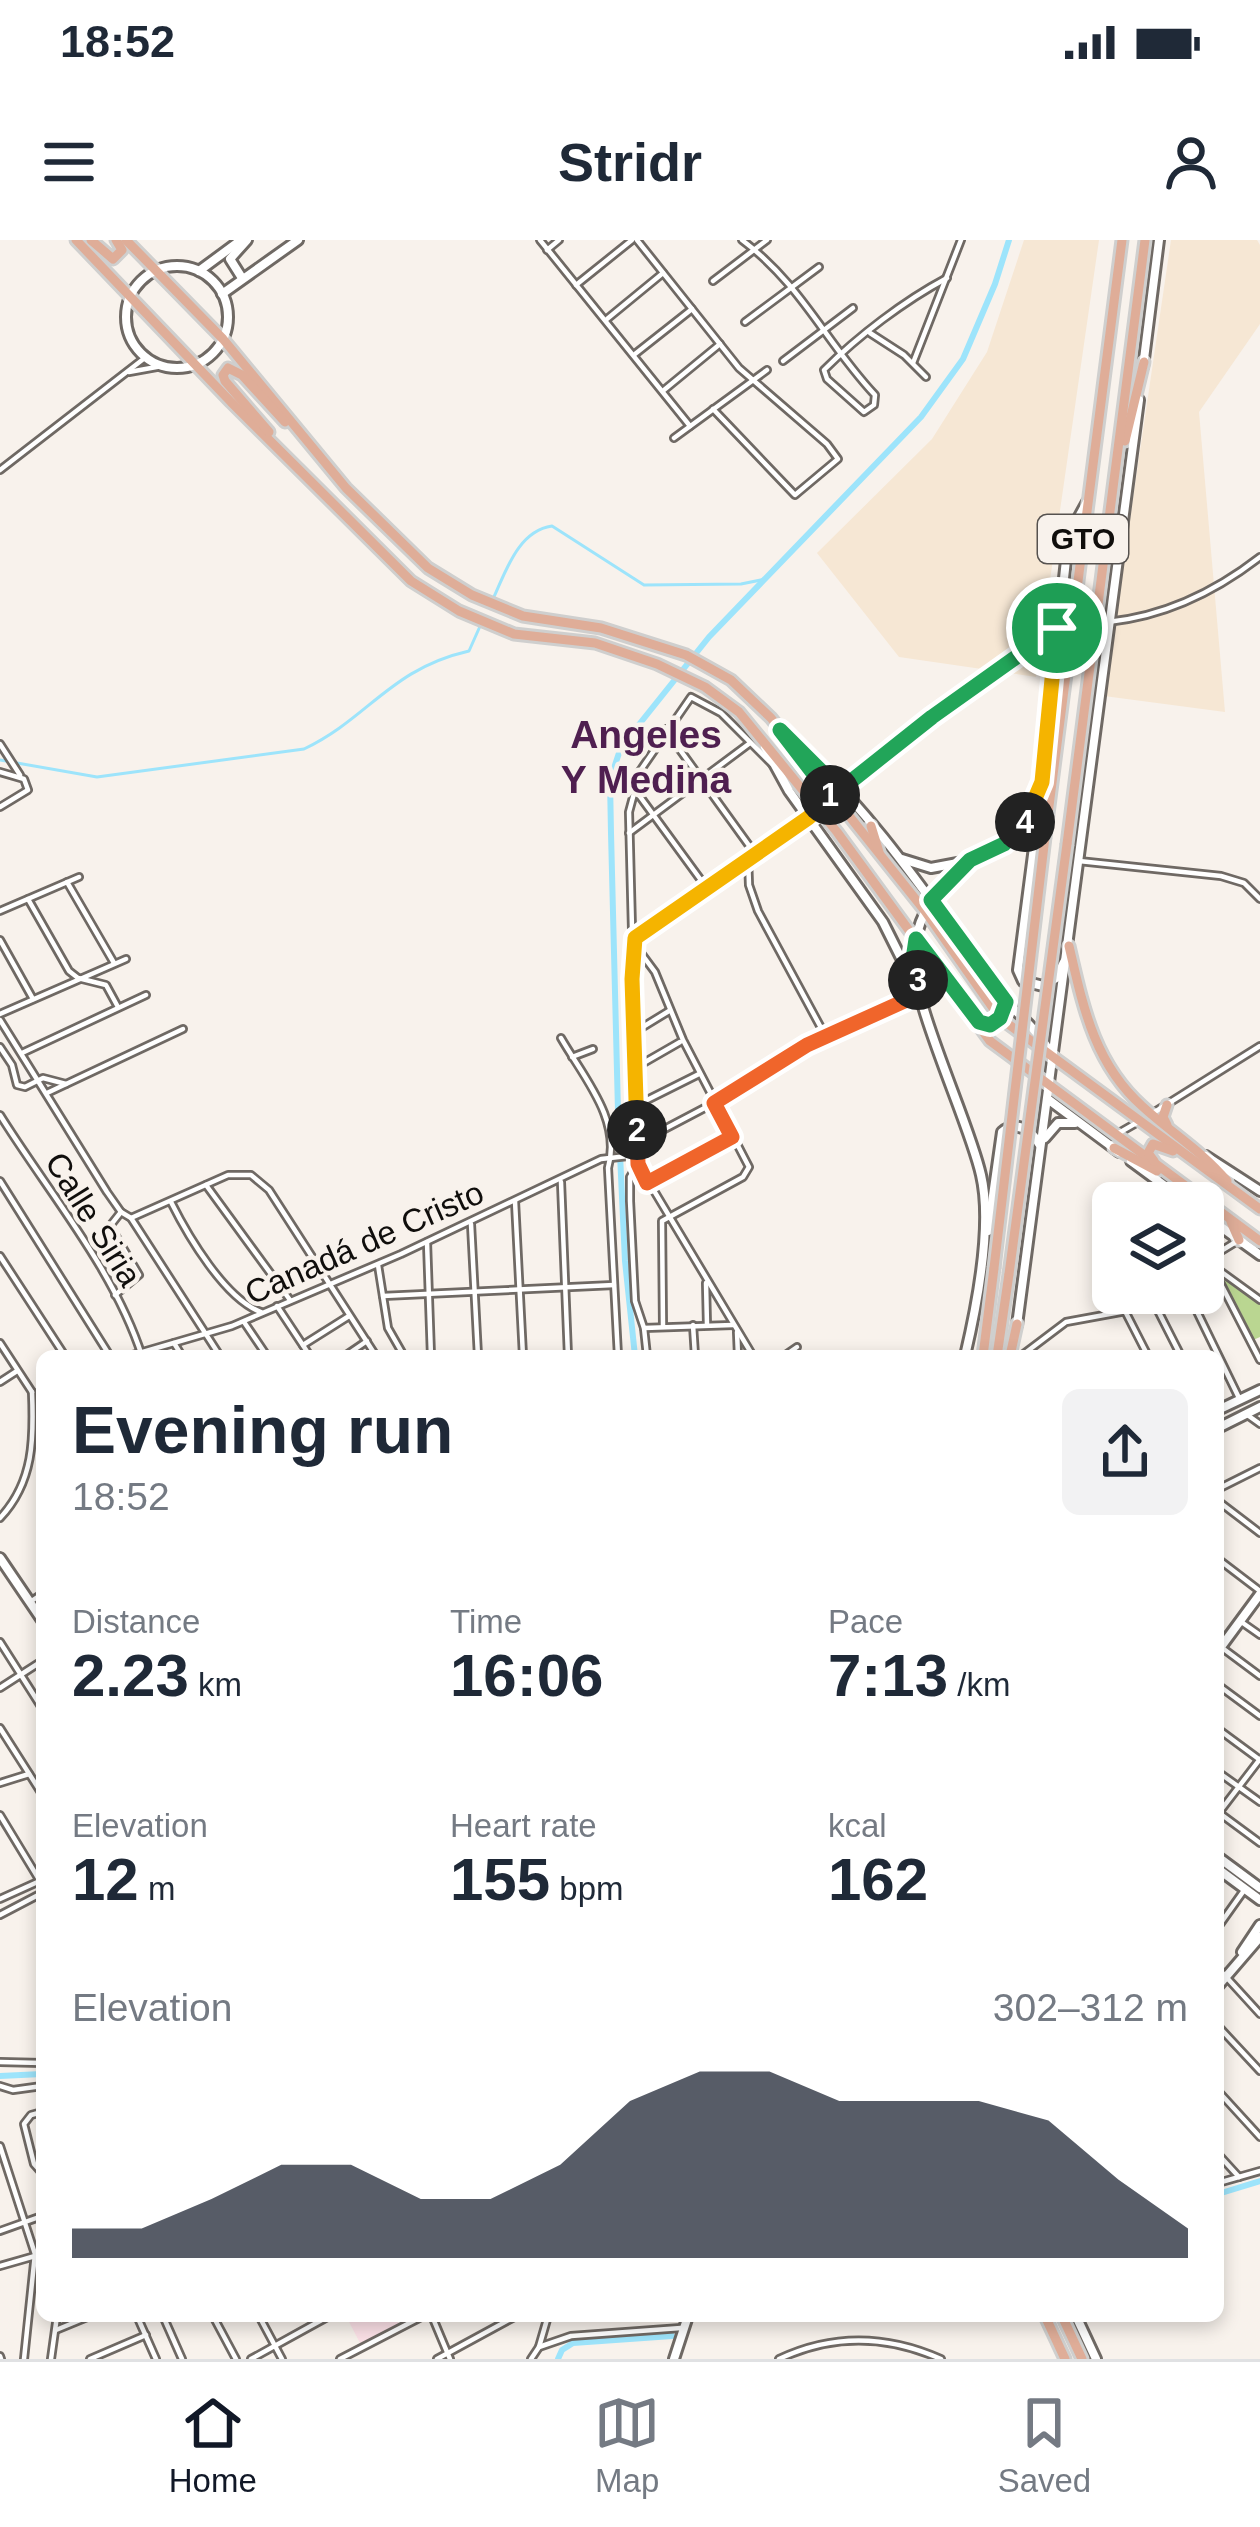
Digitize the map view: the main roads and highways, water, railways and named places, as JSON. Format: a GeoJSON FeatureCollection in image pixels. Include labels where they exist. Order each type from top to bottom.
{"type":"FeatureCollection","features":[{"type":"Feature","properties":{"kind":"main road"},"geometry":{"type":"LineString","coordinates":[[76,240],[397,569],[473,617],[536,638],[595,643],[689,678],[739,712],[990,1041],[1179,1182]]}},
{"type":"Feature","properties":{"kind":"main road"},"geometry":{"type":"LineString","coordinates":[[92,240],[113,259],[122,250],[116,240]]}},
{"type":"Feature","properties":{"kind":"main road"},"geometry":{"type":"LineString","coordinates":[[126,240],[223,339],[346,488],[416,559],[507,610],[601,628],[686,656],[742,688],[836,793],[880,857],[928,906],[1000,1018],[1260,1210]]}},
{"type":"Feature","properties":{"kind":"main road","name":"GTO"},"geometry":{"type":"LineString","coordinates":[[984,1350],[1122,240]]}},
{"type":"Feature","properties":{"kind":"main road","name":"GTO"},"geometry":{"type":"LineString","coordinates":[[998,1350],[1145,240]]}},
{"type":"Feature","properties":{"kind":"main road"},"geometry":{"type":"LineString","coordinates":[[1113,493],[1144,362]]}},
{"type":"Feature","properties":{"kind":"main road"},"geometry":{"type":"LineString","coordinates":[[292,462],[225,381],[226,370],[242,375],[311,446]]}},
{"type":"Feature","properties":{"kind":"main road"},"geometry":{"type":"LineString","coordinates":[[871,826],[880,857]]}},
{"type":"Feature","properties":{"kind":"main road"},"geometry":{"type":"LineString","coordinates":[[1070,946],[1079,995],[1097,1047],[1121,1084],[1197,1150],[1234,1190]]}},
{"type":"Feature","properties":{"kind":"main road"},"geometry":{"type":"LineString","coordinates":[[940,973],[979,1022],[990,1025],[1000,1018],[1006,1002]]}},
{"type":"Feature","properties":{"kind":"main road"},"geometry":{"type":"LineString","coordinates":[[1167,1105],[1163,1117],[1170,1129]]}},
{"type":"Feature","properties":{"kind":"main road"},"geometry":{"type":"LineString","coordinates":[[1159,1167],[1148,1153],[1153,1144],[1218,1179]]}},
{"type":"Feature","properties":{"kind":"main road"},"geometry":{"type":"LineString","coordinates":[[1114,1148],[1178,1182]]}},
{"type":"Feature","properties":{"kind":"main road"},"geometry":{"type":"LineString","coordinates":[[1224,1214],[1260,1241]]}},
{"type":"Feature","properties":{"kind":"main road"},"geometry":{"type":"LineString","coordinates":[[1228,1217],[1239,1240]]}},
{"type":"Feature","properties":{"kind":"main road"},"geometry":{"type":"LineString","coordinates":[[1015,1350],[1017,1324]]}},
{"type":"Feature","properties":{"kind":"main road"},"geometry":{"type":"LineString","coordinates":[[1049,2322],[1065,2359]]}},
{"type":"Feature","properties":{"kind":"main road"},"geometry":{"type":"LineString","coordinates":[[1065,2322],[1082,2359]]}},
{"type":"Feature","properties":{"kind":"waterway"},"geometry":{"type":"LineString","coordinates":[[634,1350],[618,1111],[611,833],[610,780],[621,747],[709,637],[921,417],[963,359],[1009,240]]}},
{"type":"Feature","properties":{"kind":"waterway"},"geometry":{"type":"LineString","coordinates":[[493,599],[522,544],[540,529],[552,526],[644,585],[741,584],[766,579]]}},
{"type":"Feature","properties":{"kind":"waterway"},"geometry":{"type":"LineString","coordinates":[[0,760],[97,777],[304,749],[419,670],[469,651],[481,624]]}},
{"type":"Feature","properties":{"kind":"waterway"},"geometry":{"type":"LineString","coordinates":[[0,2076],[36,2074]]}},
{"type":"Feature","properties":{"kind":"waterway"},"geometry":{"type":"LineString","coordinates":[[1224,2192],[1260,2181]]}},
{"type":"Feature","properties":{"kind":"waterway"},"geometry":{"type":"LineString","coordinates":[[558,2359],[573,2343],[672,2336]]}},
{"type":"Feature","properties":{"kind":"district","name":"Angeles Y Medina"},"geometry":{"type":"Point","coordinates":[646,756]}}]}
